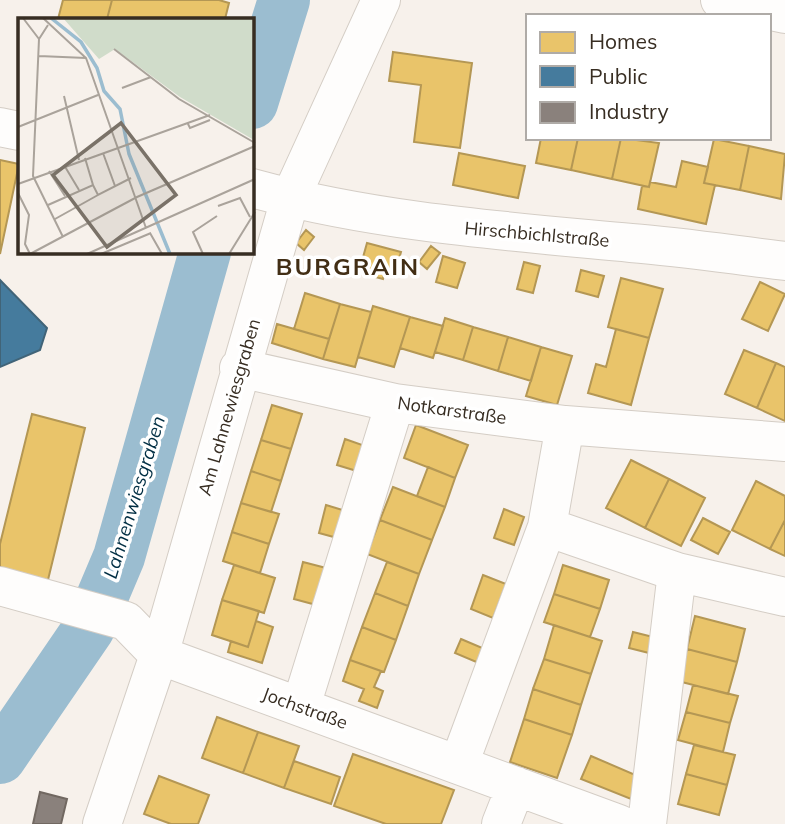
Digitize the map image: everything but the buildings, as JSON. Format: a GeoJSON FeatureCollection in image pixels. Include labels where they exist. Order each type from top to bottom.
{"type":"FeatureCollection","features":[{"type":"Feature","properties":{"kind":"street","name":"Am Lahnewiesgraben"},"geometry":{"type":"LineString","coordinates":[[102,824],[159,655],[239,368],[290,199],[381,0]]}},
{"type":"Feature","properties":{"kind":"street"},"geometry":{"type":"LineString","coordinates":[[720,0],[785,15]]}},
{"type":"Feature","properties":{"kind":"street"},"geometry":{"type":"LineString","coordinates":[[0,127],[18,131]]}},
{"type":"Feature","properties":{"kind":"street","name":"Hirschbichlstraße"},"geometry":{"type":"LineString","coordinates":[[254,189],[290,199],[465,228],[635,243],[785,261]]}},
{"type":"Feature","properties":{"kind":"street","name":"Notkarstraße"},"geometry":{"type":"LineString","coordinates":[[239,368],[395,403],[565,425],[785,442]]}},
{"type":"Feature","properties":{"kind":"street"},"geometry":{"type":"LineString","coordinates":[[301,706],[395,403]]}},
{"type":"Feature","properties":{"kind":"street"},"geometry":{"type":"LineString","coordinates":[[459,764],[547,527],[565,425]]}},
{"type":"Feature","properties":{"kind":"street"},"geometry":{"type":"LineString","coordinates":[[547,527],[677,572],[785,597]]}},
{"type":"Feature","properties":{"kind":"street"},"geometry":{"type":"LineString","coordinates":[[647,824],[677,572]]}},
{"type":"Feature","properties":{"kind":"street","name":"Jochstraße"},"geometry":{"type":"LineString","coordinates":[[0,586],[127,621],[159,655],[619,824]]}},
{"type":"Feature","properties":{"kind":"street"},"geometry":{"type":"LineString","coordinates":[[501,824],[516,786]]}},
{"type":"Feature","properties":{"kind":"waterway","name":"Lahnenwiesgraben"},"geometry":{"type":"LineString","coordinates":[[254,97],[284,0]]}},
{"type":"Feature","properties":{"kind":"waterway","name":"Lahnenwiesgraben"},"geometry":{"type":"LineString","coordinates":[[0,758],[89,628],[119,557],[204,254]]}},
{"type":"Feature","properties":{"kind":"district","name":"BURGRAIN"},"geometry":{"type":"Point","coordinates":[348,266]}}]}
